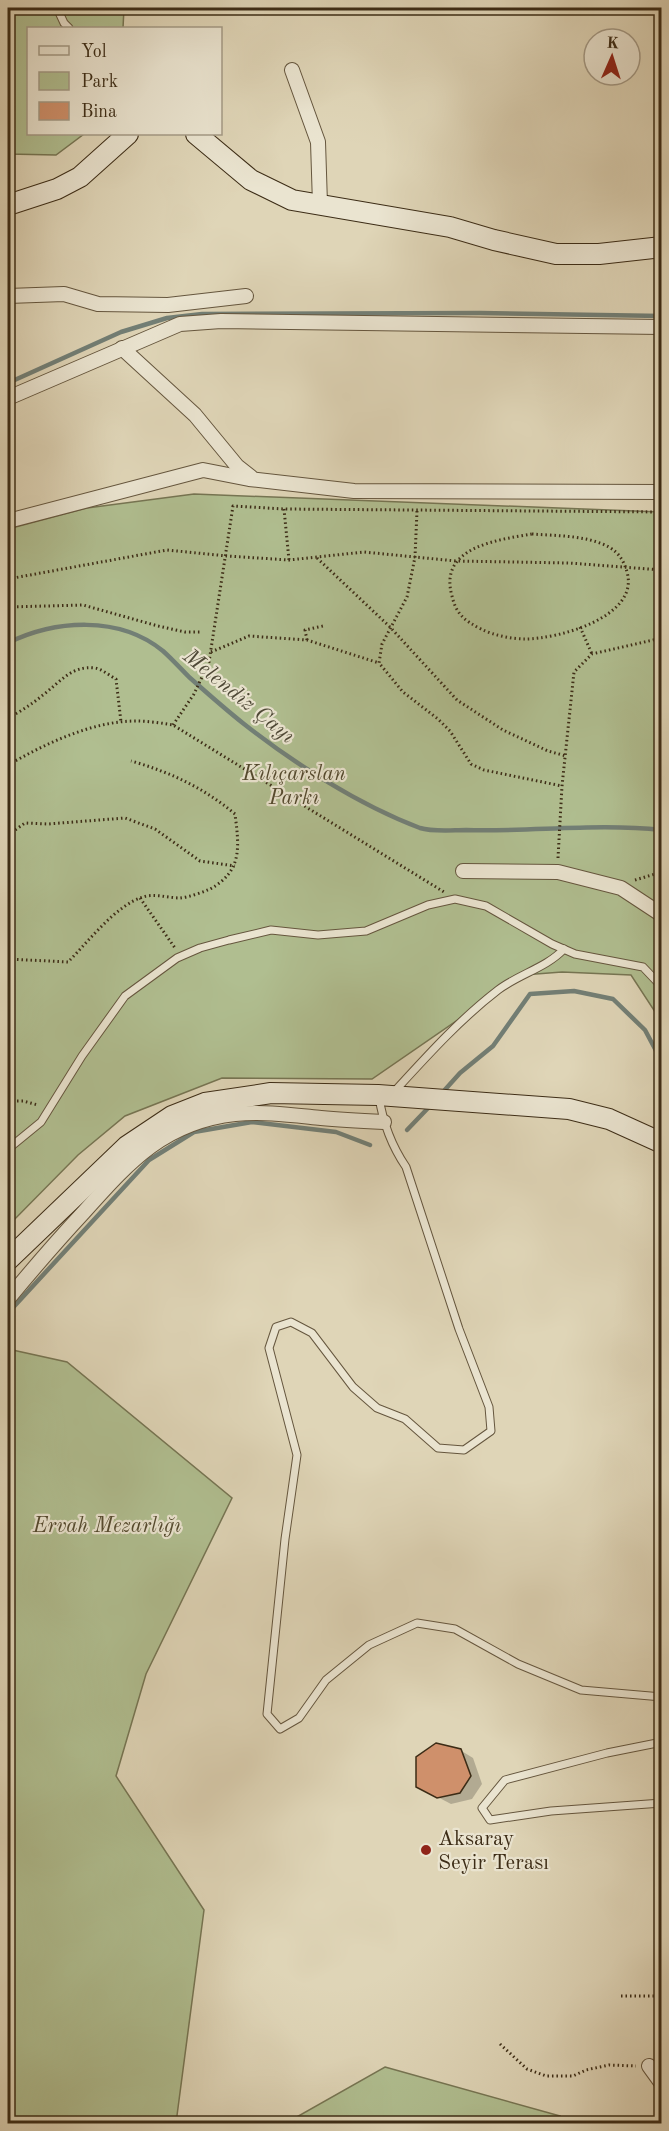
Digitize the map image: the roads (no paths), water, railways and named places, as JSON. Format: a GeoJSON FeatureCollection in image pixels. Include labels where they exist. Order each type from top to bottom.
{"type":"FeatureCollection","features":[{"type":"Feature","properties":{"kind":"main road"},"geometry":{"type":"LineString","coordinates":[[8,205],[57,189],[80,177],[127,135]]}},
{"type":"Feature","properties":{"kind":"main road"},"geometry":{"type":"LineString","coordinates":[[197,135],[251,180],[292,200],[450,227],[556,254],[599,254],[662,248]]}},
{"type":"Feature","properties":{"kind":"main road"},"geometry":{"type":"LineString","coordinates":[[8,1260],[127,1146],[172,1116],[205,1102],[271,1093],[393,1095],[569,1109],[609,1119],[662,1143]]}},
{"type":"Feature","properties":{"kind":"street"},"geometry":{"type":"LineString","coordinates":[[292,70],[318,142],[320,204]]}},
{"type":"Feature","properties":{"kind":"street"},"geometry":{"type":"LineString","coordinates":[[8,297],[64,294],[98,304],[168,305],[246,296]]}},
{"type":"Feature","properties":{"kind":"street"},"geometry":{"type":"LineString","coordinates":[[8,398],[180,324],[221,321],[662,327]]}},
{"type":"Feature","properties":{"kind":"street"},"geometry":{"type":"LineString","coordinates":[[122,348],[195,416],[237,466],[255,480]]}},
{"type":"Feature","properties":{"kind":"street"},"geometry":{"type":"LineString","coordinates":[[8,521],[203,470],[255,480],[354,491],[662,492]]}},
{"type":"Feature","properties":{"kind":"street"},"geometry":{"type":"LineString","coordinates":[[463,871],[558,872],[621,888],[662,915]]}},
{"type":"Feature","properties":{"kind":"street"},"geometry":{"type":"LineString","coordinates":[[8,1299],[41,1259],[124,1168],[155,1142],[173,1132],[219,1117],[256,1113],[288,1113],[384,1122]]}},
{"type":"Feature","properties":{"kind":"street"},"geometry":{"type":"LineString","coordinates":[[649,2066],[662,2084]]}},
{"type":"Feature","properties":{"kind":"lane"},"geometry":{"type":"LineString","coordinates":[[57,8],[68,27]]}},
{"type":"Feature","properties":{"kind":"lane"},"geometry":{"type":"LineString","coordinates":[[8,1149],[41,1122],[82,1056],[125,996],[181,957],[229,940],[270,930],[318,935],[366,931],[428,905],[455,899],[486,906],[575,954],[642,967],[662,987]]}},
{"type":"Feature","properties":{"kind":"lane"},"geometry":{"type":"LineString","coordinates":[[564,949],[552,960],[518,977],[485,1000],[435,1048],[393,1095],[384,1122],[392,1147],[406,1167],[459,1329],[489,1407],[491,1431],[464,1450],[438,1448],[405,1419],[377,1408],[353,1387],[312,1333],[291,1322],[276,1327],[269,1348],[297,1455],[285,1539],[267,1714],[280,1729],[299,1718],[326,1680],[369,1645],[417,1623],[455,1629],[518,1664],[581,1690],[662,1697]]}},
{"type":"Feature","properties":{"kind":"lane"},"geometry":{"type":"LineString","coordinates":[[662,1742],[608,1753],[505,1780],[482,1808],[490,1820],[551,1811],[662,1803]]}},
{"type":"Feature","properties":{"kind":"waterway"},"geometry":{"type":"LineString","coordinates":[[8,383],[121,332],[167,318],[202,314],[480,313],[662,316]]}},
{"type":"Feature","properties":{"kind":"waterway","name":"Melendiz Çayı"},"geometry":{"type":"LineString","coordinates":[[8,643],[46,629],[87,625],[127,631],[146,639],[163,651],[230,713],[284,754],[351,796],[420,828],[515,830],[613,827],[662,830]]}},
{"type":"Feature","properties":{"kind":"waterway"},"geometry":{"type":"LineString","coordinates":[[442,1093],[460,1073],[493,1046],[530,994],[574,991],[613,999],[645,1030],[662,1062]]}},
{"type":"Feature","properties":{"kind":"waterway"},"geometry":{"type":"LineString","coordinates":[[407,1130],[430,1106]]}},
{"type":"Feature","properties":{"kind":"waterway"},"geometry":{"type":"LineString","coordinates":[[8,1313],[149,1160],[194,1132],[252,1122],[336,1132],[370,1145]]}},
{"type":"Feature","properties":{"kind":"place","name":"Aksaray Seyir Terası"},"geometry":{"type":"Point","coordinates":[426,1850]}},
{"type":"Feature","properties":{"kind":"park label","name":"Kılıçarslan Parkı"},"geometry":{"type":"Point","coordinates":[294,785]}},
{"type":"Feature","properties":{"kind":"park label","name":"Ervah Mezarlığı"},"geometry":{"type":"Point","coordinates":[107,1525]}}]}
